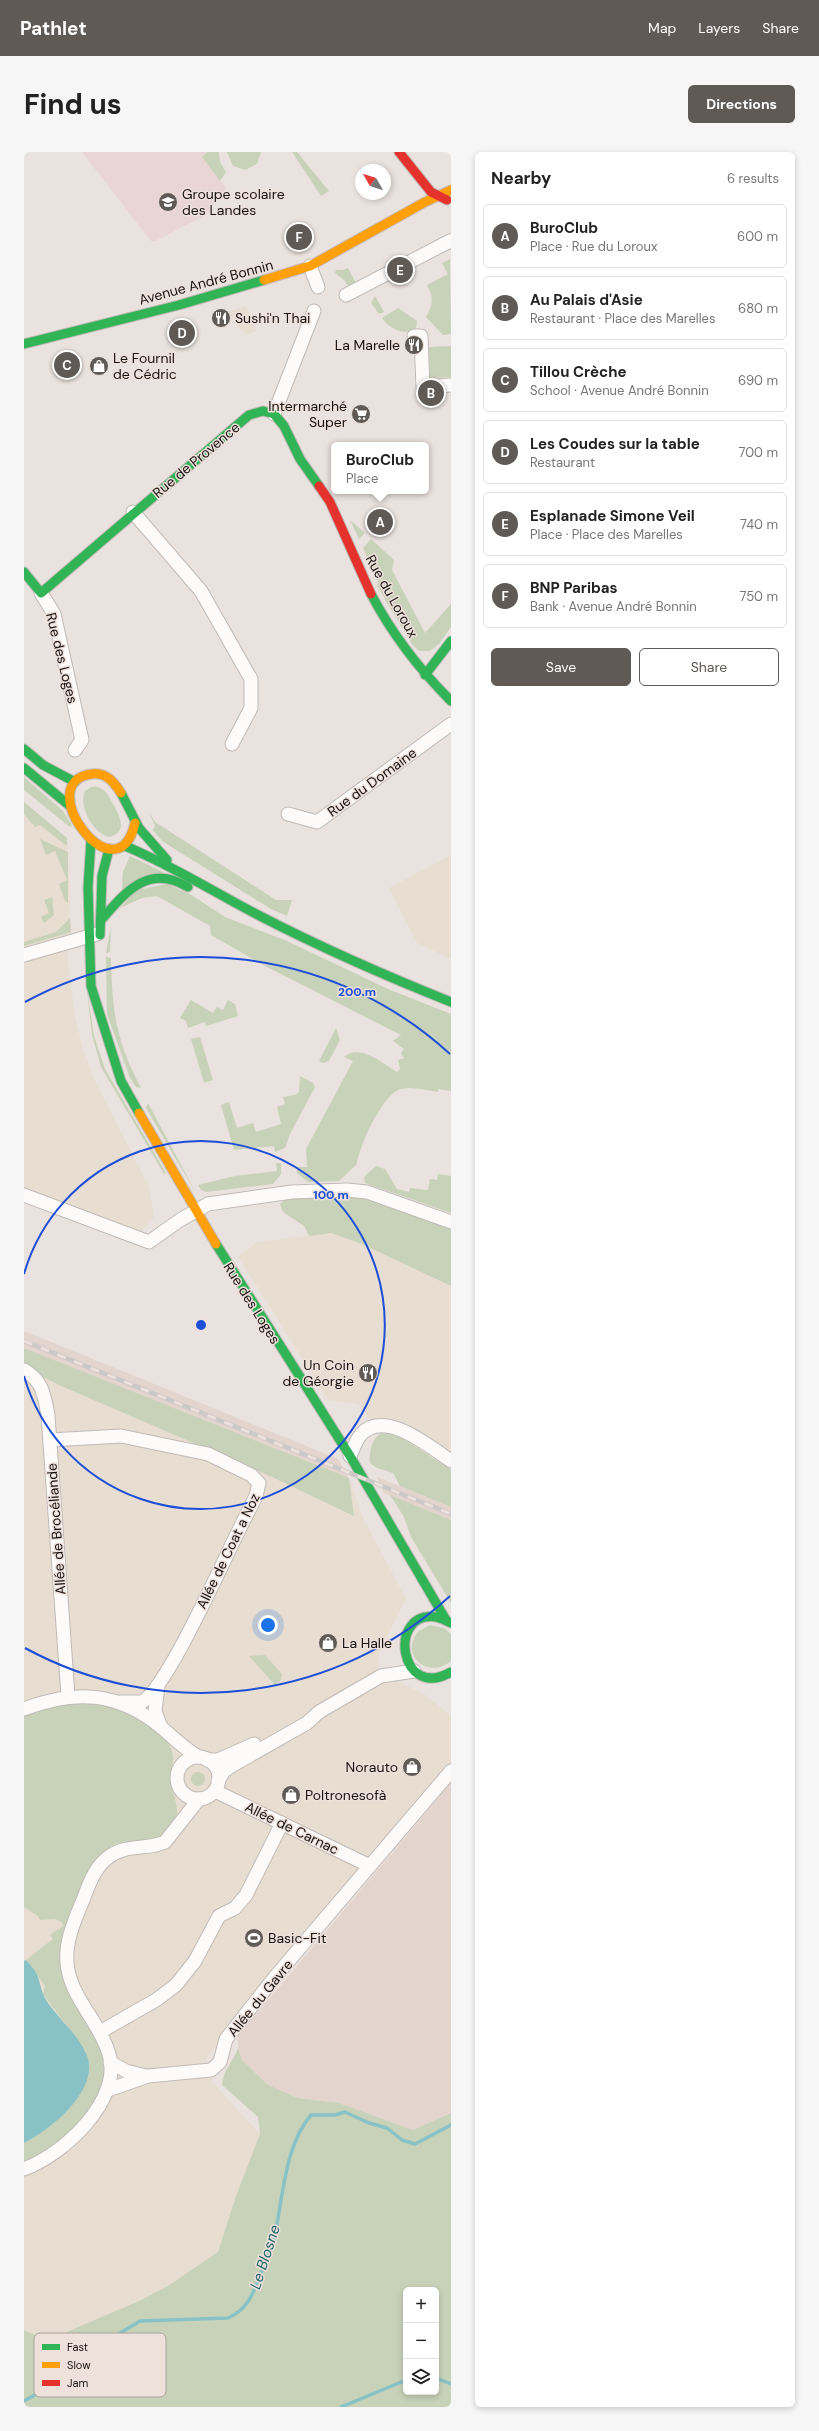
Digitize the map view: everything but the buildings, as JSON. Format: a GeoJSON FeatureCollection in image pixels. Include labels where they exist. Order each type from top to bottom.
{"type":"FeatureCollection","features":[{"type":"Feature","properties":{"kind":"street"},"geometry":{"type":"LineString","coordinates":[[399,152],[430,192],[451,202]]}},
{"type":"Feature","properties":{"kind":"street","name":"Avenue André Bonnin"},"geometry":{"type":"LineString","coordinates":[[24,344],[179,305],[310,266],[451,190]]}},
{"type":"Feature","properties":{"kind":"street"},"geometry":{"type":"LineString","coordinates":[[346,295],[450,241],[451,242]]}},
{"type":"Feature","properties":{"kind":"street"},"geometry":{"type":"LineString","coordinates":[[310,266],[318,287]]}},
{"type":"Feature","properties":{"kind":"street"},"geometry":{"type":"LineString","coordinates":[[274,414],[314,311]]}},
{"type":"Feature","properties":{"kind":"street"},"geometry":{"type":"LineString","coordinates":[[414,336],[421,336],[423,387],[451,385]]}},
{"type":"Feature","properties":{"kind":"street","name":"Rue de Provence"},"geometry":{"type":"LineString","coordinates":[[40,593],[133,512],[249,415],[263,411],[274,414]]}},
{"type":"Feature","properties":{"kind":"street","name":"Rue du Loroux"},"geometry":{"type":"LineString","coordinates":[[274,414],[284,426],[300,459],[330,502],[371,594],[386,622],[425,675],[451,701]]}},
{"type":"Feature","properties":{"kind":"street"},"geometry":{"type":"LineString","coordinates":[[133,512],[201,591],[251,679],[251,708],[232,744]]}},
{"type":"Feature","properties":{"kind":"street","name":"Rue des Loges"},"geometry":{"type":"LineString","coordinates":[[24,572],[54,614],[81,732],[82,740],[75,750]]}},
{"type":"Feature","properties":{"kind":"street"},"geometry":{"type":"LineString","coordinates":[[425,675],[451,641]]}},
{"type":"Feature","properties":{"kind":"street","name":"Rue du Domaine"},"geometry":{"type":"LineString","coordinates":[[288,814],[317,822],[451,724]]}},
{"type":"Feature","properties":{"kind":"street"},"geometry":{"type":"LineString","coordinates":[[24,749],[43,765],[74,782]]}},
{"type":"Feature","properties":{"kind":"street"},"geometry":{"type":"LineString","coordinates":[[24,768],[70,806],[90,840],[109,849],[124,846],[146,854],[232,902],[369,968],[451,1002]]}},
{"type":"Feature","properties":{"kind":"street"},"geometry":{"type":"LineString","coordinates":[[70,806],[69,794],[74,782],[85,776],[96,774],[107,777],[121,792],[135,823],[157,850],[180,872]]}},
{"type":"Feature","properties":{"kind":"street"},"geometry":{"type":"LineString","coordinates":[[124,846],[134,835],[135,823]]}},
{"type":"Feature","properties":{"kind":"street","name":"Rue des Loges"},"geometry":{"type":"LineString","coordinates":[[90,840],[96,930],[100,948]]}},
{"type":"Feature","properties":{"kind":"street","name":"Rue des Loges"},"geometry":{"type":"LineString","coordinates":[[109,849],[102,876],[91,986],[121,1081],[244,1291],[350,1456],[427,1590],[449,1621]]}},
{"type":"Feature","properties":{"kind":"street"},"geometry":{"type":"LineString","coordinates":[[24,955],[96,930],[134,885],[157,878],[171,878],[197,892],[232,902]]}},
{"type":"Feature","properties":{"kind":"street","name":"Rue des Loges"},"geometry":{"type":"LineString","coordinates":[[98,1006],[100,962]]}},
{"type":"Feature","properties":{"kind":"street"},"geometry":{"type":"LineString","coordinates":[[24,1195],[148,1242],[196,1210],[208,1204],[292,1192],[347,1190],[367,1192],[451,1222]]}},
{"type":"Feature","properties":{"kind":"street","name":"Allée de Brocéliande"},"geometry":{"type":"LineString","coordinates":[[24,1370],[33,1376],[43,1387],[50,1440],[68,1696]]}},
{"type":"Feature","properties":{"kind":"street"},"geometry":{"type":"LineString","coordinates":[[350,1456],[360,1436],[372,1427],[382,1424],[393,1426],[451,1461]]}},
{"type":"Feature","properties":{"kind":"street","name":"Allée de Coat a Noz"},"geometry":{"type":"LineString","coordinates":[[50,1440],[121,1436],[208,1454],[251,1475],[259,1483],[256,1496],[174,1658],[159,1684],[142,1702],[120,1702]]}},
{"type":"Feature","properties":{"kind":"street"},"geometry":{"type":"LineString","coordinates":[[24,2169],[48,2157],[83,2127],[97,2110],[108,2090],[111,2075],[110,2055],[100,2032],[72,1986],[67,1969],[67,1947],[72,1927],[95,1872],[108,1857],[127,1848],[165,1842],[199,1800],[208,1797],[224,1771],[307,1723],[319,1712],[381,1676],[403,1649],[407,1632],[420,1620],[427,1590]]}},
{"type":"Feature","properties":{"kind":"street"},"geometry":{"type":"LineString","coordinates":[[420,1620],[433,1617],[449,1621]]}},
{"type":"Feature","properties":{"kind":"street"},"geometry":{"type":"LineString","coordinates":[[403,1649],[406,1661],[414,1671],[426,1677],[450,1674]]}},
{"type":"Feature","properties":{"kind":"street"},"geometry":{"type":"LineString","coordinates":[[381,1676],[414,1671]]}},
{"type":"Feature","properties":{"kind":"street","name":"Allée de Coat a Noz"},"geometry":{"type":"LineString","coordinates":[[159,1684],[155,1711],[161,1727]]}},
{"type":"Feature","properties":{"kind":"street"},"geometry":{"type":"LineString","coordinates":[[24,1709],[68,1696],[107,1698],[120,1702],[147,1716],[203,1758],[217,1771],[216,1786]]}},
{"type":"Feature","properties":{"kind":"street"},"geometry":{"type":"LineString","coordinates":[[199,1800],[183,1794],[176,1779],[183,1763],[203,1758],[218,1760],[245,1749],[308,1714],[319,1712]]}},
{"type":"Feature","properties":{"kind":"street","name":"Allée du Gavre"},"geometry":{"type":"LineString","coordinates":[[108,2090],[148,2076],[211,2070],[220,2062],[226,2039],[451,1771]]}},
{"type":"Feature","properties":{"kind":"street","name":"Allée de Carnac"},"geometry":{"type":"LineString","coordinates":[[216,1786],[282,1823],[370,1866]]}},
{"type":"Feature","properties":{"kind":"street"},"geometry":{"type":"LineString","coordinates":[[100,2032],[156,2000],[176,1985],[195,1961],[219,1916],[235,1908],[246,1895],[282,1823]]}},
{"type":"Feature","properties":{"kind":"street","name":"Allée du Gavre"},"geometry":{"type":"LineString","coordinates":[[110,2062],[126,2071],[148,2076]]}},
{"type":"Feature","properties":{"kind":"shaded area","name":"Groupe scolaire des Landes"},"geometry":{"type":"Polygon","coordinates":[[[82,152],[207,152],[202,157],[226,188],[206,215],[155,241],[151,241],[82,152]]]}},
{"type":"Feature","properties":{"kind":"shaded area"},"geometry":{"type":"Polygon","coordinates":[[[246,306],[256,331],[245,335],[228,312],[246,306]]]}},
{"type":"Feature","properties":{"kind":"shaded area"},"geometry":{"type":"Polygon","coordinates":[[[24,802],[67,838],[71,932],[67,954],[75,1017],[82,1046],[93,1077],[149,1187],[154,1217],[139,1234],[24,1188],[24,802]]]}},
{"type":"Feature","properties":{"kind":"shaded area"},"geometry":{"type":"Polygon","coordinates":[[[451,855],[451,959],[417,943],[389,888],[451,855]]]}},
{"type":"Feature","properties":{"kind":"shaded area"},"geometry":{"type":"Polygon","coordinates":[[[331,1233],[362,1244],[451,1286],[451,1470],[398,1435],[381,1433],[358,1404],[328,1400],[238,1256],[257,1242],[331,1233]]]}},
{"type":"Feature","properties":{"kind":"shaded area"},"geometry":{"type":"Polygon","coordinates":[[[24,1331],[338,1459],[349,1478],[24,1348],[24,1331]]]}},
{"type":"Feature","properties":{"kind":"shaded area"},"geometry":{"type":"Polygon","coordinates":[[[24,1348],[349,1478],[362,1516],[406,1599],[379,1653],[376,1679],[397,1681],[424,1694],[451,1716],[451,1765],[246,2008],[206,2059],[214,2084],[260,2134],[219,2260],[79,2333],[34,2333],[34,2335],[24,2330],[24,1348]]]}},
{"type":"Feature","properties":{"kind":"shaded area"},"geometry":{"type":"Polygon","coordinates":[[[377,1477],[451,1507],[451,1520],[384,1493],[377,1477]]]}},
{"type":"Feature","properties":{"kind":"shaded area"},"geometry":{"type":"Polygon","coordinates":[[[451,1783],[451,2113],[413,2130],[339,2103],[298,2098],[268,2085],[242,2060],[238,2048],[238,2036],[451,1783]]]}},
{"type":"Feature","properties":{"kind":"green space"},"geometry":{"type":"Polygon","coordinates":[[[207,152],[219,152],[220,162],[226,172],[220,181],[202,157],[207,152]]]}},
{"type":"Feature","properties":{"kind":"green space"},"geometry":{"type":"Polygon","coordinates":[[[227,152],[261,152],[257,164],[245,170],[233,166],[227,152]]]}},
{"type":"Feature","properties":{"kind":"green space"},"geometry":{"type":"Polygon","coordinates":[[[292,152],[297,152],[329,191],[321,196],[292,152]]]}},
{"type":"Feature","properties":{"kind":"green space"},"geometry":{"type":"Polygon","coordinates":[[[450,259],[451,334],[443,335],[426,317],[432,301],[427,285],[448,274],[442,263],[450,259]]]}},
{"type":"Feature","properties":{"kind":"green space"},"geometry":{"type":"Polygon","coordinates":[[[348,268],[356,283],[351,286],[346,284],[346,282],[335,273],[336,270],[348,268]]]}},
{"type":"Feature","properties":{"kind":"green space"},"geometry":{"type":"Polygon","coordinates":[[[375,296],[384,312],[379,314],[371,303],[375,296]]]}},
{"type":"Feature","properties":{"kind":"green space"},"geometry":{"type":"Polygon","coordinates":[[[398,308],[417,321],[416,328],[407,332],[397,330],[385,322],[382,318],[398,308]]]}},
{"type":"Feature","properties":{"kind":"green space"},"geometry":{"type":"Polygon","coordinates":[[[451,346],[451,377],[430,378],[429,347],[451,346]]]}},
{"type":"Feature","properties":{"kind":"green space"},"geometry":{"type":"Polygon","coordinates":[[[350,520],[365,533],[359,539],[350,520]]]}},
{"type":"Feature","properties":{"kind":"green space"},"geometry":{"type":"Polygon","coordinates":[[[371,539],[394,560],[392,570],[425,633],[451,604],[451,627],[439,644],[430,651],[419,651],[412,644],[377,586],[378,581],[363,548],[371,539]]]}},
{"type":"Feature","properties":{"kind":"green space"},"geometry":{"type":"Polygon","coordinates":[[[24,777],[64,812],[72,826],[70,827],[24,790],[24,777]]]}},
{"type":"Feature","properties":{"kind":"green space"},"geometry":{"type":"Polygon","coordinates":[[[91,787],[98,787],[106,792],[121,822],[119,831],[110,837],[98,831],[88,818],[85,811],[83,797],[85,791],[91,787]]]}},
{"type":"Feature","properties":{"kind":"green space"},"geometry":{"type":"Polygon","coordinates":[[[24,802],[67,838],[67,846],[40,825],[35,827],[24,814],[24,802]]]}},
{"type":"Feature","properties":{"kind":"green space"},"geometry":{"type":"Polygon","coordinates":[[[149,812],[155,822],[276,900],[292,900],[287,916],[271,909],[162,841],[153,830],[155,826],[149,812]]]}},
{"type":"Feature","properties":{"kind":"green space"},"geometry":{"type":"Polygon","coordinates":[[[40,839],[68,852],[68,903],[65,901],[59,884],[67,880],[55,851],[46,855],[40,839]]]}},
{"type":"Feature","properties":{"kind":"green space"},"geometry":{"type":"Polygon","coordinates":[[[130,856],[171,876],[122,889],[123,872],[130,856]]]}},
{"type":"Feature","properties":{"kind":"green space"},"geometry":{"type":"Polygon","coordinates":[[[167,884],[190,894],[225,917],[287,941],[388,989],[451,1014],[451,1091],[438,1089],[438,1092],[410,1088],[401,1089],[394,1093],[386,1100],[379,1110],[362,1146],[357,1164],[339,1181],[308,1182],[297,1173],[297,1167],[307,1167],[306,1149],[353,1061],[344,1057],[350,1053],[364,1053],[397,1072],[400,1069],[398,1060],[404,1058],[401,1053],[404,1049],[393,1041],[401,1035],[267,967],[211,935],[210,926],[157,896],[142,898],[120,908],[137,890],[167,884]]]}},
{"type":"Feature","properties":{"kind":"green space"},"geometry":{"type":"Polygon","coordinates":[[[52,897],[54,915],[44,923],[41,917],[49,913],[44,900],[52,897]]]}},
{"type":"Feature","properties":{"kind":"green space"},"geometry":{"type":"Polygon","coordinates":[[[70,918],[71,932],[24,946],[24,942],[56,932],[70,918]]]}},
{"type":"Feature","properties":{"kind":"green space"},"geometry":{"type":"Polygon","coordinates":[[[111,926],[110,952],[106,953],[111,926]]]}},
{"type":"Feature","properties":{"kind":"green space"},"geometry":{"type":"Polygon","coordinates":[[[106,957],[111,958],[114,1010],[121,1040],[141,1088],[136,1087],[130,1078],[107,1014],[106,957]]]}},
{"type":"Feature","properties":{"kind":"green space"},"geometry":{"type":"Polygon","coordinates":[[[86,982],[94,1036],[105,1069],[166,1173],[164,1174],[101,1067],[92,1035],[86,982]]]}},
{"type":"Feature","properties":{"kind":"green space"},"geometry":{"type":"Polygon","coordinates":[[[191,1000],[213,1013],[217,1007],[223,1010],[228,1000],[235,1004],[238,1016],[206,1026],[205,1022],[188,1028],[186,1021],[180,1018],[191,1000]]]}},
{"type":"Feature","properties":{"kind":"green space"},"geometry":{"type":"Polygon","coordinates":[[[336,1028],[340,1040],[329,1061],[323,1063],[319,1061],[336,1028]]]}},
{"type":"Feature","properties":{"kind":"green space"},"geometry":{"type":"Polygon","coordinates":[[[200,1037],[213,1080],[204,1083],[191,1039],[200,1037]]]}},
{"type":"Feature","properties":{"kind":"green space"},"geometry":{"type":"Polygon","coordinates":[[[300,1076],[313,1083],[315,1087],[290,1134],[285,1148],[275,1152],[274,1146],[234,1150],[221,1105],[229,1102],[237,1128],[253,1123],[256,1132],[281,1124],[277,1107],[285,1104],[283,1097],[295,1095],[299,1092],[300,1076]]]}},
{"type":"Feature","properties":{"kind":"green space"},"geometry":{"type":"Polygon","coordinates":[[[148,1103],[196,1193],[146,1108],[148,1103]]]}},
{"type":"Feature","properties":{"kind":"green space"},"geometry":{"type":"Polygon","coordinates":[[[276,1163],[281,1163],[281,1174],[273,1184],[206,1192],[201,1190],[198,1185],[235,1176],[277,1171],[276,1163]]]}},
{"type":"Feature","properties":{"kind":"green space"},"geometry":{"type":"Polygon","coordinates":[[[376,1166],[385,1169],[397,1189],[409,1192],[410,1188],[428,1190],[430,1179],[437,1180],[438,1174],[451,1176],[451,1213],[365,1183],[364,1177],[376,1166]]]}},
{"type":"Feature","properties":{"kind":"green space"},"geometry":{"type":"Polygon","coordinates":[[[334,1193],[365,1199],[451,1227],[451,1286],[362,1244],[331,1233],[309,1236],[304,1226],[283,1212],[280,1204],[286,1199],[334,1193]]]}},
{"type":"Feature","properties":{"kind":"green space"},"geometry":{"type":"Polygon","coordinates":[[[24,1348],[349,1478],[354,1516],[272,1477],[59,1385],[24,1367],[24,1348]]]}},
{"type":"Feature","properties":{"kind":"green space"},"geometry":{"type":"Polygon","coordinates":[[[385,1432],[398,1435],[451,1470],[451,1507],[400,1486],[393,1473],[377,1468],[370,1463],[372,1444],[377,1436],[385,1432]]]}},
{"type":"Feature","properties":{"kind":"green space"},"geometry":{"type":"Polygon","coordinates":[[[390,1495],[451,1520],[451,1603],[411,1537],[404,1517],[390,1495]]]}},
{"type":"Feature","properties":{"kind":"green space"},"geometry":{"type":"Polygon","coordinates":[[[430,1625],[444,1628],[451,1634],[451,1661],[443,1666],[434,1668],[426,1667],[419,1663],[414,1657],[412,1650],[413,1642],[417,1633],[430,1625]]]}},
{"type":"Feature","properties":{"kind":"green space"},"geometry":{"type":"Polygon","coordinates":[[[265,1655],[282,1674],[281,1680],[275,1685],[249,1656],[265,1655]]]}},
{"type":"Feature","properties":{"kind":"green space"},"geometry":{"type":"Polygon","coordinates":[[[77,1703],[100,1705],[128,1712],[146,1723],[165,1739],[171,1748],[173,1755],[170,1780],[177,1807],[177,1814],[173,1825],[159,1837],[126,1844],[106,1851],[92,1866],[85,1880],[65,1928],[61,1959],[65,1974],[100,2042],[107,2064],[105,2081],[99,2096],[90,2111],[79,2124],[53,2146],[24,2163],[24,2143],[51,2126],[76,2100],[86,2051],[43,1994],[45,1986],[26,1960],[53,1939],[50,1935],[63,1926],[62,1922],[55,1919],[40,1920],[38,1916],[24,1907],[24,1716],[60,1704],[77,1703]]]}},
{"type":"Feature","properties":{"kind":"green space"},"geometry":{"type":"Polygon","coordinates":[[[195,1772],[201,1772],[205,1776],[205,1782],[201,1786],[195,1786],[191,1782],[191,1776],[195,1772]]]}},
{"type":"Feature","properties":{"kind":"green space"},"geometry":{"type":"Polygon","coordinates":[[[238,2048],[242,2060],[268,2085],[298,2098],[339,2103],[413,2130],[451,2113],[451,2407],[24,2407],[24,2330],[34,2335],[34,2397],[166,2397],[166,2333],[64,2333],[137,2302],[168,2286],[218,2252],[236,2196],[260,2134],[258,2117],[222,2085],[224,2075],[238,2048]]]}},
{"type":"Feature","properties":{"kind":"water"},"geometry":{"type":"Polygon","coordinates":[[[26,1960],[37,1975],[48,2003],[81,2044],[85,2051],[89,2065],[87,2079],[81,2092],[72,2105],[48,2128],[24,2143],[24,1961],[26,1960]]]}},
{"type":"Feature","properties":{"kind":"waterway","name":"Le Blosne"},"geometry":{"type":"LineString","coordinates":[[120,2333],[140,2321],[228,2318],[235,2315],[245,2306],[252,2295],[274,2239],[286,2174],[295,2142],[311,2115],[335,2115],[345,2112],[369,2123],[387,2128],[402,2140],[415,2144],[451,2125]]}},
{"type":"Feature","properties":{"kind":"waterway"},"geometry":{"type":"LineString","coordinates":[[439,2379],[451,2384]]}},
{"type":"Feature","properties":{"kind":"waterway"},"geometry":{"type":"LineString","coordinates":[[341,2407],[403,2381]]}},
{"type":"Feature","properties":{"kind":"waterway","name":"Le Blosne"},"geometry":{"type":"LineString","coordinates":[[24,2401],[34,2395]]}},
{"type":"Feature","properties":{"kind":"railway"},"geometry":{"type":"LineString","coordinates":[[24,1341],[451,1514]]}},
{"type":"Feature","properties":{"kind":"traffic: fast"},"geometry":{"type":"LineString","coordinates":[[24,344],[179,305],[264,280]]}},
{"type":"Feature","properties":{"kind":"traffic: fast"},"geometry":{"type":"LineString","coordinates":[[24,572],[41,593],[249,415],[263,411],[274,414],[284,426],[300,459],[319,486]]}},
{"type":"Feature","properties":{"kind":"traffic: fast"},"geometry":{"type":"LineString","coordinates":[[371,594],[397,637],[417,664],[451,701]]}},
{"type":"Feature","properties":{"kind":"traffic: fast"},"geometry":{"type":"LineString","coordinates":[[425,675],[451,641]]}},
{"type":"Feature","properties":{"kind":"traffic: fast"},"geometry":{"type":"LineString","coordinates":[[24,749],[43,765],[75,782]]}},
{"type":"Feature","properties":{"kind":"traffic: fast"},"geometry":{"type":"LineString","coordinates":[[24,768],[70,806]]}},
{"type":"Feature","properties":{"kind":"traffic: fast"},"geometry":{"type":"LineString","coordinates":[[121,793],[139,828],[167,860]]}},
{"type":"Feature","properties":{"kind":"traffic: fast"},"geometry":{"type":"LineString","coordinates":[[91,840],[88,887],[91,986],[121,1081],[139,1113]]}},
{"type":"Feature","properties":{"kind":"traffic: fast"},"geometry":{"type":"LineString","coordinates":[[125,846],[160,862],[283,928],[378,972],[451,1002]]}},
{"type":"Feature","properties":{"kind":"traffic: fast"},"geometry":{"type":"LineString","coordinates":[[100,935],[102,876],[109,849]]}},
{"type":"Feature","properties":{"kind":"traffic: fast"},"geometry":{"type":"LineString","coordinates":[[101,920],[129,891],[139,884],[149,880],[161,878],[174,880],[188,887]]}},
{"type":"Feature","properties":{"kind":"traffic: fast"},"geometry":{"type":"LineString","coordinates":[[216,1244],[350,1456],[446,1620]]}},
{"type":"Feature","properties":{"kind":"traffic: fast"},"geometry":{"type":"LineString","coordinates":[[451,1623],[436,1617],[420,1619],[410,1627],[406,1639],[406,1653],[410,1666],[420,1675],[433,1678],[451,1672]]}},
{"type":"Feature","properties":{"kind":"traffic: slow"},"geometry":{"type":"LineString","coordinates":[[264,280],[310,266],[425,202],[451,190]]}},
{"type":"Feature","properties":{"kind":"traffic: slow"},"geometry":{"type":"LineString","coordinates":[[121,793],[105,776],[92,774],[75,781],[70,796],[73,813],[83,830],[97,844],[112,849],[125,844],[135,823]]}},
{"type":"Feature","properties":{"kind":"traffic: slow"},"geometry":{"type":"LineString","coordinates":[[139,1113],[216,1244]]}},
{"type":"Feature","properties":{"kind":"traffic: jam"},"geometry":{"type":"LineString","coordinates":[[399,152],[431,192],[447,200]]}},
{"type":"Feature","properties":{"kind":"traffic: jam"},"geometry":{"type":"LineString","coordinates":[[319,486],[330,502],[371,594]]}},
{"type":"Feature","properties":{"kind":"place","name":"Groupe scolaire des Landes"},"geometry":{"type":"Point","coordinates":[168,202]}},
{"type":"Feature","properties":{"kind":"place","name":"BNP Paribas"},"geometry":{"type":"Point","coordinates":[299,237]}},
{"type":"Feature","properties":{"kind":"place","name":"Esplanade Simone Veil"},"geometry":{"type":"Point","coordinates":[400,270]}},
{"type":"Feature","properties":{"kind":"place","name":"Sushi'n Thai"},"geometry":{"type":"Point","coordinates":[221,318]}},
{"type":"Feature","properties":{"kind":"place","name":"Les Coudes sur la table"},"geometry":{"type":"Point","coordinates":[182,333]}},
{"type":"Feature","properties":{"kind":"place","name":"La Marelle"},"geometry":{"type":"Point","coordinates":[414,345]}},
{"type":"Feature","properties":{"kind":"place","name":"Tillou Crèche"},"geometry":{"type":"Point","coordinates":[67,365]}},
{"type":"Feature","properties":{"kind":"place","name":"Le Fournil de Cédric"},"geometry":{"type":"Point","coordinates":[99,366]}},
{"type":"Feature","properties":{"kind":"place","name":"Au Palais d'Asie"},"geometry":{"type":"Point","coordinates":[431,393]}},
{"type":"Feature","properties":{"kind":"place","name":"Intermarché Super"},"geometry":{"type":"Point","coordinates":[361,414]}},
{"type":"Feature","properties":{"kind":"place","name":"BuroClub"},"geometry":{"type":"Point","coordinates":[380,522]}},
{"type":"Feature","properties":{"kind":"place","name":"Un Coin de Géorgie"},"geometry":{"type":"Point","coordinates":[368,1373]}},
{"type":"Feature","properties":{"kind":"place","name":"La Halle"},"geometry":{"type":"Point","coordinates":[328,1643]}},
{"type":"Feature","properties":{"kind":"place","name":"Norauto"},"geometry":{"type":"Point","coordinates":[412,1767]}},
{"type":"Feature","properties":{"kind":"place","name":"Poltronesofà"},"geometry":{"type":"Point","coordinates":[291,1795]}},
{"type":"Feature","properties":{"kind":"place","name":"Basic-Fit"},"geometry":{"type":"Point","coordinates":[254,1938]}}]}
